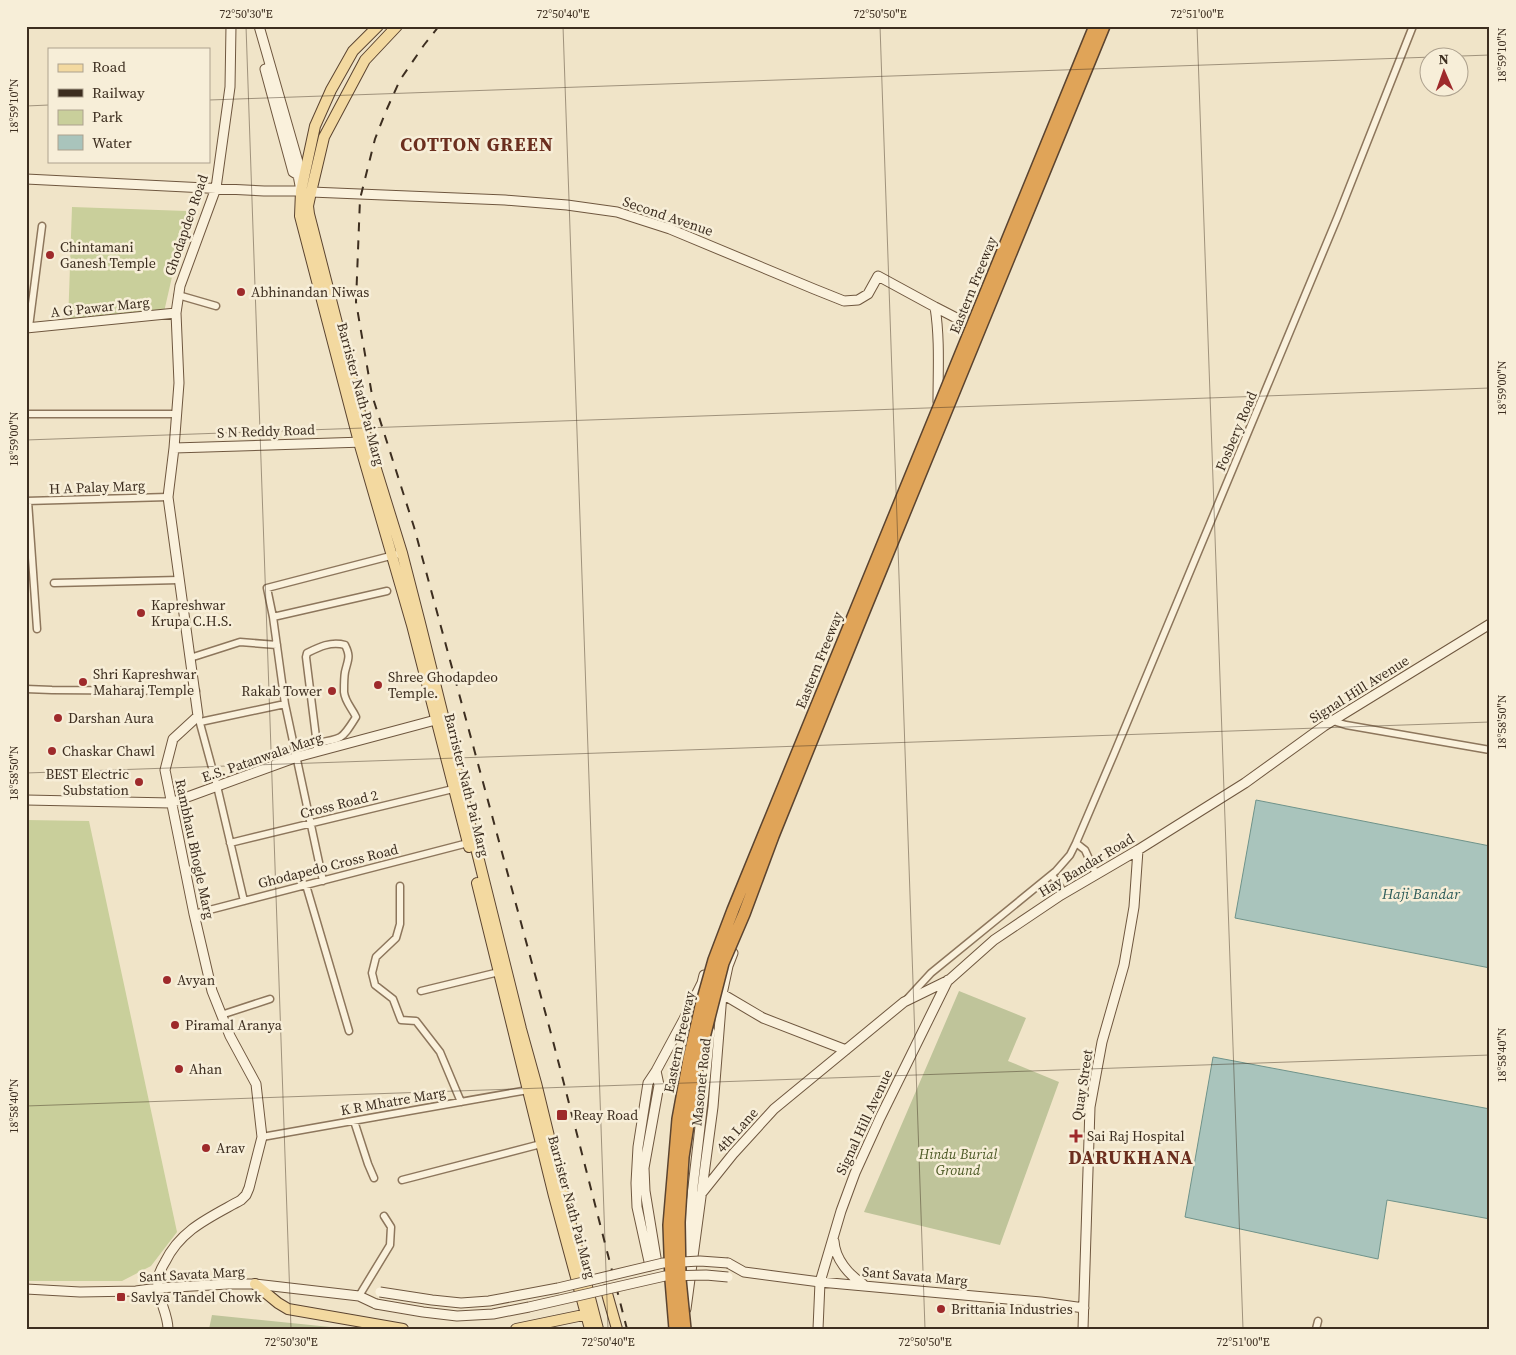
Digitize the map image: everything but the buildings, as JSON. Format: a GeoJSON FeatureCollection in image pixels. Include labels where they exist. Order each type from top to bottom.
{"type":"FeatureCollection","features":[{"type":"Feature","properties":{"kind":"highway","name":"Eastern Freeway"},"geometry":{"type":"LineString","coordinates":[[677,1329],[669,1225],[674,1156],[678,1119],[689,1059],[714,960],[736,901],[1094,26]]}},
{"type":"Feature","properties":{"kind":"highway","name":"Eastern Freeway"},"geometry":{"type":"LineString","coordinates":[[686,1329],[680,1279],[679,1222],[683,1157],[698,1061],[723,962],[855,634],[1105,26]]}},
{"type":"Feature","properties":{"kind":"main road"},"geometry":{"type":"LineString","coordinates":[[306,191],[315,126],[331,90],[353,51],[378,26]]}},
{"type":"Feature","properties":{"kind":"main road"},"geometry":{"type":"LineString","coordinates":[[306,191],[324,137],[334,116],[365,60],[397,26]]}},
{"type":"Feature","properties":{"kind":"main road","name":"Barrister Nath Pai Marg"},"geometry":{"type":"LineString","coordinates":[[306,191],[300,208],[302,223],[363,442],[397,554],[412,625],[440,719],[520,1029],[536,1083],[590,1313],[590,1329]]}},
{"type":"Feature","properties":{"kind":"main road","name":"Barrister Nath Pai Marg"},"geometry":{"type":"LineString","coordinates":[[440,719],[453,789],[466,823],[468,843],[541,1144],[590,1313],[598,1329]]}},
{"type":"Feature","properties":{"kind":"main road"},"geometry":{"type":"LineString","coordinates":[[255,1284],[278,1303],[288,1308],[403,1329]]}},
{"type":"Feature","properties":{"kind":"main road"},"geometry":{"type":"LineString","coordinates":[[606,1290],[616,1329]]}},
{"type":"Feature","properties":{"kind":"main road"},"geometry":{"type":"LineString","coordinates":[[516,1329],[590,1313]]}},
{"type":"Feature","properties":{"kind":"street","name":"Ghodapdeo Road"},"geometry":{"type":"LineString","coordinates":[[176,314],[178,294],[216,188],[230,87],[231,26]]}},
{"type":"Feature","properties":{"kind":"street"},"geometry":{"type":"LineString","coordinates":[[26,179],[306,191],[298,175],[293,172],[253,26]]}},
{"type":"Feature","properties":{"kind":"street"},"geometry":{"type":"LineString","coordinates":[[259,26],[300,169],[298,175]]}},
{"type":"Feature","properties":{"kind":"street"},"geometry":{"type":"LineString","coordinates":[[653,1265],[637,1207],[636,1183],[638,1146],[648,1083],[702,984],[709,958],[753,847],[938,402],[968,324],[1094,26]]}},
{"type":"Feature","properties":{"kind":"street","name":"Masonet Road"},"geometry":{"type":"LineString","coordinates":[[702,1194],[713,1107],[722,994],[728,966],[850,656],[952,409],[1105,26]]}},
{"type":"Feature","properties":{"kind":"street","name":"Fosbery Road"},"geometry":{"type":"LineString","coordinates":[[1076,843],[1338,216],[1413,26]]}},
{"type":"Feature","properties":{"kind":"street","name":"Second Avenue"},"geometry":{"type":"LineString","coordinates":[[306,191],[505,200],[617,212],[670,229],[844,301],[858,300],[868,294],[878,276],[968,324]]}},
{"type":"Feature","properties":{"kind":"street"},"geometry":{"type":"LineString","coordinates":[[28,328],[42,226]]}},
{"type":"Feature","properties":{"kind":"street"},"geometry":{"type":"LineString","coordinates":[[178,294],[216,306]]}},
{"type":"Feature","properties":{"kind":"street"},"geometry":{"type":"LineString","coordinates":[[935,307],[938,325],[938,402]]}},
{"type":"Feature","properties":{"kind":"street"},"geometry":{"type":"LineString","coordinates":[[176,314],[179,383],[168,497],[199,719],[244,900]]}},
{"type":"Feature","properties":{"kind":"street","name":"A G Pawar Marg"},"geometry":{"type":"LineString","coordinates":[[28,328],[176,314]]}},
{"type":"Feature","properties":{"kind":"street"},"geometry":{"type":"LineString","coordinates":[[938,402],[952,409]]}},
{"type":"Feature","properties":{"kind":"street"},"geometry":{"type":"LineString","coordinates":[[26,414],[176,414]]}},
{"type":"Feature","properties":{"kind":"street","name":"S N Reddy Road"},"geometry":{"type":"LineString","coordinates":[[174,448],[363,442]]}},
{"type":"Feature","properties":{"kind":"street","name":"H A Palay Marg"},"geometry":{"type":"LineString","coordinates":[[27,501],[168,497]]}},
{"type":"Feature","properties":{"kind":"street"},"geometry":{"type":"LineString","coordinates":[[27,501],[30,574],[37,629]]}},
{"type":"Feature","properties":{"kind":"street"},"geometry":{"type":"LineString","coordinates":[[323,881],[285,704],[267,588],[397,554]]}},
{"type":"Feature","properties":{"kind":"street"},"geometry":{"type":"LineString","coordinates":[[54,584],[179,580]]}},
{"type":"Feature","properties":{"kind":"street"},"geometry":{"type":"LineString","coordinates":[[273,617],[387,591]]}},
{"type":"Feature","properties":{"kind":"street","name":"Signal Hill Avenue"},"geometry":{"type":"LineString","coordinates":[[1245,782],[1333,721],[1490,624]]}},
{"type":"Feature","properties":{"kind":"street"},"geometry":{"type":"LineString","coordinates":[[190,658],[240,642],[277,645]]}},
{"type":"Feature","properties":{"kind":"street"},"geometry":{"type":"LineString","coordinates":[[337,642],[345,645],[349,653],[344,673],[344,693],[356,717],[345,735],[317,747],[306,657],[307,653],[319,646],[337,642]]}},
{"type":"Feature","properties":{"kind":"street"},"geometry":{"type":"LineString","coordinates":[[26,688],[52,690],[196,691]]}},
{"type":"Feature","properties":{"kind":"street"},"geometry":{"type":"LineString","coordinates":[[199,719],[285,704]]}},
{"type":"Feature","properties":{"kind":"street","name":"Rambhau Bhogle Marg"},"geometry":{"type":"LineString","coordinates":[[158,1288],[158,1279],[169,1253],[189,1230],[241,1200],[246,1194],[262,1137],[256,1084],[230,1036],[212,991],[194,914],[165,770],[173,739],[199,719]]}},
{"type":"Feature","properties":{"kind":"street","name":"E.S. Patanwala Marg"},"geometry":{"type":"LineString","coordinates":[[26,800],[171,803],[297,757],[317,747],[440,719]]}},
{"type":"Feature","properties":{"kind":"street"},"geometry":{"type":"LineString","coordinates":[[1333,721],[1346,725],[1490,750]]}},
{"type":"Feature","properties":{"kind":"street","name":"Hay Bandar Road"},"geometry":{"type":"LineString","coordinates":[[949,980],[994,940],[1064,893],[1138,850],[1245,782]]}},
{"type":"Feature","properties":{"kind":"street","name":"Cross Road 2"},"geometry":{"type":"LineString","coordinates":[[230,843],[453,789]]}},
{"type":"Feature","properties":{"kind":"street","name":"Ghodapedo Cross Road"},"geometry":{"type":"LineString","coordinates":[[194,914],[468,843]]}},
{"type":"Feature","properties":{"kind":"street"},"geometry":{"type":"LineString","coordinates":[[1076,843],[1085,850],[1096,874]]}},
{"type":"Feature","properties":{"kind":"street","name":"4th Lane"},"geometry":{"type":"LineString","coordinates":[[686,1329],[686,1306],[702,1194],[733,1154],[774,1109],[904,1002],[931,973],[1052,875],[1070,855],[1076,843]]}},
{"type":"Feature","properties":{"kind":"street","name":"Quay Street"},"geometry":{"type":"LineString","coordinates":[[1083,1329],[1090,1107],[1102,1042],[1124,965],[1134,908],[1138,850]]}},
{"type":"Feature","properties":{"kind":"street"},"geometry":{"type":"LineString","coordinates":[[1052,875],[1064,893]]}},
{"type":"Feature","properties":{"kind":"street"},"geometry":{"type":"LineString","coordinates":[[306,885],[349,1031]]}},
{"type":"Feature","properties":{"kind":"street"},"geometry":{"type":"LineString","coordinates":[[400,886],[400,924],[396,938],[376,957],[372,973],[375,985],[393,999],[401,1020],[416,1021],[440,1052],[461,1102]]}},
{"type":"Feature","properties":{"kind":"street"},"geometry":{"type":"LineString","coordinates":[[421,991],[499,972]]}},
{"type":"Feature","properties":{"kind":"street","name":"4th Lane"},"geometry":{"type":"LineString","coordinates":[[904,1002],[949,980]]}},
{"type":"Feature","properties":{"kind":"street","name":"Signal Hill Avenue"},"geometry":{"type":"LineString","coordinates":[[818,1329],[820,1282],[833,1236],[855,1173],[880,1118],[949,980]]}},
{"type":"Feature","properties":{"kind":"street"},"geometry":{"type":"LineString","coordinates":[[677,1329],[677,1309],[692,1202],[710,1031],[702,984]]}},
{"type":"Feature","properties":{"kind":"street"},"geometry":{"type":"LineString","coordinates":[[702,984],[763,1018],[846,1050]]}},
{"type":"Feature","properties":{"kind":"street"},"geometry":{"type":"LineString","coordinates":[[221,1014],[270,999]]}},
{"type":"Feature","properties":{"kind":"street","name":"K R Mhatre Marg"},"geometry":{"type":"LineString","coordinates":[[262,1137],[528,1090]]}},
{"type":"Feature","properties":{"kind":"street"},"geometry":{"type":"LineString","coordinates":[[354,1121],[374,1178]]}},
{"type":"Feature","properties":{"kind":"street"},"geometry":{"type":"LineString","coordinates":[[402,1180],[541,1144]]}},
{"type":"Feature","properties":{"kind":"street"},"geometry":{"type":"LineString","coordinates":[[692,1202],[702,1194]]}},
{"type":"Feature","properties":{"kind":"street"},"geometry":{"type":"LineString","coordinates":[[360,1296],[390,1245],[391,1227],[384,1216]]}},
{"type":"Feature","properties":{"kind":"street"},"geometry":{"type":"LineString","coordinates":[[833,1236],[834,1249],[841,1261],[854,1278],[866,1286]]}},
{"type":"Feature","properties":{"kind":"street","name":"Sant Savata Marg"},"geometry":{"type":"LineString","coordinates":[[26,1289],[80,1292],[136,1292],[158,1288],[255,1284],[360,1296],[380,1292],[461,1303],[488,1301],[558,1288],[653,1265],[700,1261],[728,1264],[744,1272],[820,1282],[1041,1302],[1084,1308]]}},
{"type":"Feature","properties":{"kind":"street","name":"Sant Savata Marg"},"geometry":{"type":"LineString","coordinates":[[360,1296],[376,1304],[423,1312],[449,1315],[493,1314],[665,1276],[706,1275],[728,1277],[744,1272]]}},
{"type":"Feature","properties":{"kind":"street"},"geometry":{"type":"LineString","coordinates":[[158,1288],[168,1320],[168,1329]]}},
{"type":"Feature","properties":{"kind":"street"},"geometry":{"type":"LineString","coordinates":[[1316,1329],[1318,1321]]}},
{"type":"Feature","properties":{"kind":"green space"},"geometry":{"type":"Polygon","coordinates":[[[72,207],[187,211],[164,312],[68,324],[72,207]]]}},
{"type":"Feature","properties":{"kind":"green space"},"geometry":{"type":"Polygon","coordinates":[[[26,820],[89,821],[177,1232],[151,1266],[122,1281],[26,1281],[26,1155],[28,1146],[26,1145],[26,820]]]}},
{"type":"Feature","properties":{"kind":"green space","name":"Hindu Burial Ground"},"geometry":{"type":"Polygon","coordinates":[[[959,991],[1026,1018],[1008,1061],[1059,1082],[1000,1245],[864,1212],[959,991]]]}},
{"type":"Feature","properties":{"kind":"green space"},"geometry":{"type":"Polygon","coordinates":[[[212,1315],[350,1329],[209,1329],[212,1315]]]}},
{"type":"Feature","properties":{"kind":"water","name":"Haji Bandar"},"geometry":{"type":"Polygon","coordinates":[[[1256,800],[1490,846],[1490,968],[1235,918],[1256,800]]]}},
{"type":"Feature","properties":{"kind":"water"},"geometry":{"type":"Polygon","coordinates":[[[1213,1057],[1490,1109],[1490,1219],[1387,1200],[1378,1259],[1185,1217],[1213,1057]]]}},
{"type":"Feature","properties":{"kind":"railway"},"geometry":{"type":"LineString","coordinates":[[439,26],[400,80],[375,139],[360,199],[356,302],[372,395],[414,527],[553,1041],[627,1329]]}},
{"type":"Feature","properties":{"kind":"place","name":"Chintamani Ganesh Temple"},"geometry":{"type":"Point","coordinates":[50,255]}},
{"type":"Feature","properties":{"kind":"place","name":"Abhinandan Niwas"},"geometry":{"type":"Point","coordinates":[241,292]}},
{"type":"Feature","properties":{"kind":"place","name":"Kapreshwar Krupa C.H.S."},"geometry":{"type":"Point","coordinates":[141,613]}},
{"type":"Feature","properties":{"kind":"place","name":"Shri Kapreshwar Maharaj Temple"},"geometry":{"type":"Point","coordinates":[83,682]}},
{"type":"Feature","properties":{"kind":"place","name":"Shree Ghodapdeo Temple."},"geometry":{"type":"Point","coordinates":[378,685]}},
{"type":"Feature","properties":{"kind":"place","name":"Rakab Tower"},"geometry":{"type":"Point","coordinates":[332,691]}},
{"type":"Feature","properties":{"kind":"place","name":"Darshan Aura"},"geometry":{"type":"Point","coordinates":[58,718]}},
{"type":"Feature","properties":{"kind":"place","name":"Chaskar Chawl"},"geometry":{"type":"Point","coordinates":[52,751]}},
{"type":"Feature","properties":{"kind":"place","name":"BEST Electric Substation"},"geometry":{"type":"Point","coordinates":[139,782]}},
{"type":"Feature","properties":{"kind":"place","name":"Avyan"},"geometry":{"type":"Point","coordinates":[167,980]}},
{"type":"Feature","properties":{"kind":"place","name":"Piramal Aranya"},"geometry":{"type":"Point","coordinates":[175,1025]}},
{"type":"Feature","properties":{"kind":"place","name":"Ahan"},"geometry":{"type":"Point","coordinates":[179,1069]}},
{"type":"Feature","properties":{"kind":"place","name":"Reay Road"},"geometry":{"type":"Point","coordinates":[562,1115]}},
{"type":"Feature","properties":{"kind":"place","name":"Sai Raj Hospital"},"geometry":{"type":"Point","coordinates":[1076,1136]}},
{"type":"Feature","properties":{"kind":"place","name":"Arav"},"geometry":{"type":"Point","coordinates":[206,1148]}},
{"type":"Feature","properties":{"kind":"place","name":"Savlya Tandel Chowk"},"geometry":{"type":"Point","coordinates":[121,1297]}},
{"type":"Feature","properties":{"kind":"place","name":"Brittania Industries"},"geometry":{"type":"Point","coordinates":[941,1309]}},
{"type":"Feature","properties":{"kind":"district","name":"COTTON GREEN"},"geometry":{"type":"Point","coordinates":[477,144]}},
{"type":"Feature","properties":{"kind":"district","name":"DARUKHANA"},"geometry":{"type":"Point","coordinates":[1131,1157]}}]}
